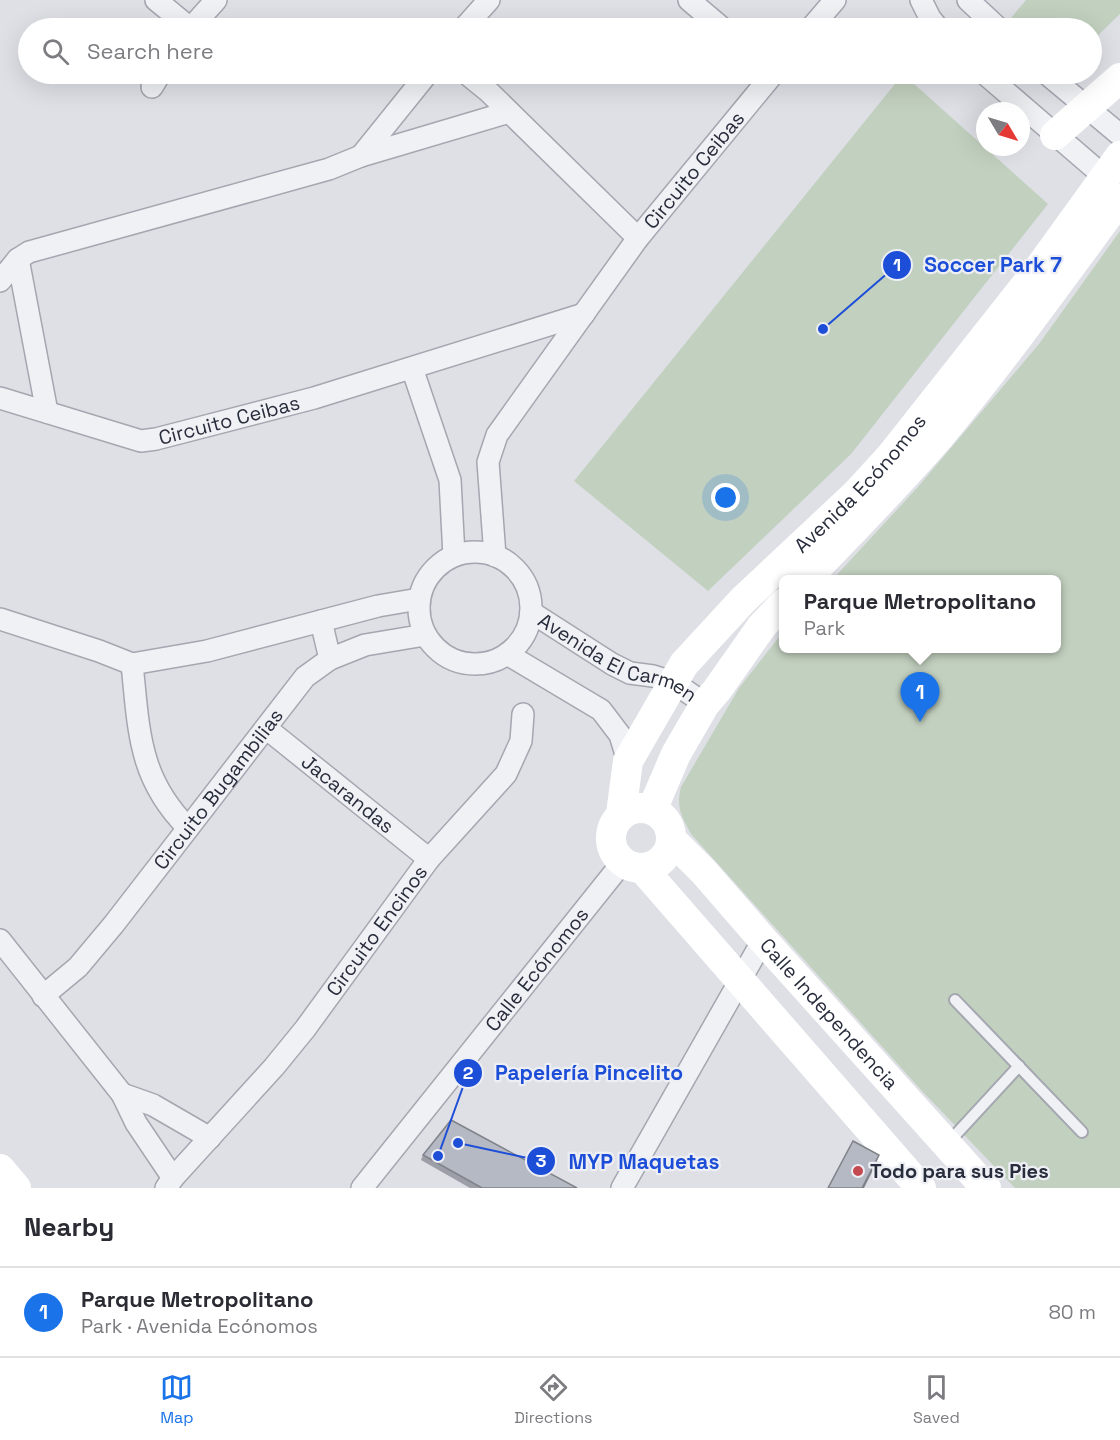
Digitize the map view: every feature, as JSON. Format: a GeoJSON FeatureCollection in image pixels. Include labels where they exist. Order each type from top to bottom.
{"type":"FeatureCollection","features":[{"type":"Feature","properties":{"kind":"street"},"geometry":{"type":"LineString","coordinates":[[156,0],[178,18]]}},
{"type":"Feature","properties":{"kind":"street"},"geometry":{"type":"LineString","coordinates":[[200,18],[216,0]]}},
{"type":"Feature","properties":{"kind":"street"},"geometry":{"type":"LineString","coordinates":[[473,18],[489,0]]}},
{"type":"Feature","properties":{"kind":"street"},"geometry":{"type":"LineString","coordinates":[[689,0],[710,18]]}},
{"type":"Feature","properties":{"kind":"street"},"geometry":{"type":"LineString","coordinates":[[820,18],[835,0]]}},
{"type":"Feature","properties":{"kind":"street"},"geometry":{"type":"LineString","coordinates":[[921,0],[930,18]]}},
{"type":"Feature","properties":{"kind":"street"},"geometry":{"type":"LineString","coordinates":[[968,0],[987,18]]}},
{"type":"Feature","properties":{"kind":"street"},"geometry":{"type":"LineString","coordinates":[[1055,135],[1120,78]]}},
{"type":"Feature","properties":{"kind":"street"},"geometry":{"type":"LineString","coordinates":[[361,156],[419,84]]}},
{"type":"Feature","properties":{"kind":"street","name":"Circuito Ceibas"},"geometry":{"type":"LineString","coordinates":[[478,84],[639,238]]}},
{"type":"Feature","properties":{"kind":"street","name":"Circuito Ceibas"},"geometry":{"type":"LineString","coordinates":[[495,556],[488,462],[491,447],[497,435],[639,238],[765,84]]}},
{"type":"Feature","properties":{"kind":"street"},"geometry":{"type":"LineString","coordinates":[[996,84],[1055,135],[1116,181]]}},
{"type":"Feature","properties":{"kind":"street"},"geometry":{"type":"LineString","coordinates":[[1059,84],[1120,135]]}},
{"type":"Feature","properties":{"kind":"street"},"geometry":{"type":"LineString","coordinates":[[0,281],[18,259],[29,252],[328,169],[361,156],[509,112]]}},
{"type":"Feature","properties":{"kind":"street","name":"Avenida Ecónomos"},"geometry":{"type":"LineString","coordinates":[[809,575],[872,512],[1037,271],[1116,181]]}},
{"type":"Feature","properties":{"kind":"street"},"geometry":{"type":"LineString","coordinates":[[18,259],[47,412]]}},
{"type":"Feature","properties":{"kind":"street","name":"Circuito Ceibas"},"geometry":{"type":"LineString","coordinates":[[0,398],[141,441],[156,439],[315,398],[584,314]]}},
{"type":"Feature","properties":{"kind":"street"},"geometry":{"type":"LineString","coordinates":[[412,368],[450,480],[454,556]]}},
{"type":"Feature","properties":{"kind":"street","name":"Avenida Ecónomos"},"geometry":{"type":"LineString","coordinates":[[621,814],[628,761],[684,664],[743,600],[930,428]]}},
{"type":"Feature","properties":{"kind":"street"},"geometry":{"type":"LineString","coordinates":[[467,552],[481,552],[495,556],[515,569],[528,589],[531,612],[527,628],[519,643],[507,654],[485,664],[462,663],[440,653],[425,635],[419,618],[419,599],[426,581],[437,566],[454,556],[467,552]]}},
{"type":"Feature","properties":{"kind":"street"},"geometry":{"type":"LineString","coordinates":[[3,622],[99,651],[132,664],[207,651],[384,605],[419,599]]}},
{"type":"Feature","properties":{"kind":"street"},"geometry":{"type":"LineString","coordinates":[[652,810],[676,754],[705,704],[762,626],[779,607]]}},
{"type":"Feature","properties":{"kind":"street","name":"Avenida El Carmen"},"geometry":{"type":"LineString","coordinates":[[531,612],[612,664],[630,673],[653,675],[673,682],[705,704]]}},
{"type":"Feature","properties":{"kind":"street"},"geometry":{"type":"LineString","coordinates":[[321,621],[330,659]]}},
{"type":"Feature","properties":{"kind":"street","name":"Circuito Bugambilias"},"geometry":{"type":"LineString","coordinates":[[43,996],[78,968],[305,677],[330,659],[365,645],[425,635]]}},
{"type":"Feature","properties":{"kind":"street"},"geometry":{"type":"LineString","coordinates":[[507,654],[600,710],[620,735],[628,761]]}},
{"type":"Feature","properties":{"kind":"street"},"geometry":{"type":"LineString","coordinates":[[132,664],[142,752],[156,787],[174,814],[188,828]]}},
{"type":"Feature","properties":{"kind":"street","name":"Circuito Encinos"},"geometry":{"type":"LineString","coordinates":[[0,940],[122,1094],[169,1183],[274,1067],[305,1029],[429,859],[506,774],[521,741],[523,714]]}},
{"type":"Feature","properties":{"kind":"street","name":"Jacarandas"},"geometry":{"type":"LineString","coordinates":[[266,728],[429,859]]}},
{"type":"Feature","properties":{"kind":"street"},"geometry":{"type":"LineString","coordinates":[[671,839],[669,827],[662,817],[652,810],[641,808],[631,809],[621,814],[610,833],[610,844],[615,855],[632,866],[740,982],[921,1188]]}},
{"type":"Feature","properties":{"kind":"street","name":"Calle Ecónomos"},"geometry":{"type":"LineString","coordinates":[[362,1188],[632,866],[654,866],[669,850],[671,839]]}},
{"type":"Feature","properties":{"kind":"street","name":"Calle Independencia"},"geometry":{"type":"LineString","coordinates":[[671,839],[705,872],[763,940],[986,1188]]}},
{"type":"Feature","properties":{"kind":"street"},"geometry":{"type":"LineString","coordinates":[[622,1188],[763,940]]}},
{"type":"Feature","properties":{"kind":"street"},"geometry":{"type":"LineString","coordinates":[[122,1094],[153,1105],[210,1138]]}},
{"type":"Feature","properties":{"kind":"street"},"geometry":{"type":"LineString","coordinates":[[0,1169],[16,1188]]}},
{"type":"Feature","properties":{"kind":"lane"},"geometry":{"type":"LineString","coordinates":[[955,1000],[1082,1132]]}},
{"type":"Feature","properties":{"kind":"lane"},"geometry":{"type":"LineString","coordinates":[[947,1144],[1019,1066]]}},
{"type":"Feature","properties":{"kind":"green space"},"geometry":{"type":"Polygon","coordinates":[[[1026,0],[1120,0],[1120,14],[1102,31],[1102,18],[1011,18],[1026,0]]]}},
{"type":"Feature","properties":{"kind":"green space"},"geometry":{"type":"Polygon","coordinates":[[[895,84],[914,84],[976,139],[976,156],[994,156],[1048,204],[851,454],[708,591],[574,481],[895,84]]]}},
{"type":"Feature","properties":{"kind":"green space"},"geometry":{"type":"Polygon","coordinates":[[[1120,231],[1120,1188],[1015,1188],[922,1091],[691,834],[680,811],[679,801],[681,787],[739,688],[779,637],[779,653],[1061,653],[1061,575],[837,575],[917,488],[1039,344],[1120,231]]]}},
{"type":"Feature","properties":{"kind":"building"},"geometry":{"type":"Polygon","coordinates":[[[451,1120],[577,1188],[482,1188],[423,1155],[451,1120]]]}},
{"type":"Feature","properties":{"kind":"building"},"geometry":{"type":"Polygon","coordinates":[[[853,1141],[879,1155],[862,1188],[828,1188],[853,1141]]]}},
{"type":"Feature","properties":{"kind":"place","name":"Soccer Park 7"},"geometry":{"type":"Point","coordinates":[823,329]}},
{"type":"Feature","properties":{"kind":"place","name":"Parque Metropolitano"},"geometry":{"type":"Point","coordinates":[920,722]}},
{"type":"Feature","properties":{"kind":"place","name":"MYP Maquetas"},"geometry":{"type":"Point","coordinates":[458,1143]}},
{"type":"Feature","properties":{"kind":"place","name":"Papelería Pincelito"},"geometry":{"type":"Point","coordinates":[438,1156]}},
{"type":"Feature","properties":{"kind":"place","name":"Todo para sus Pies"},"geometry":{"type":"Point","coordinates":[858,1171]}}]}
